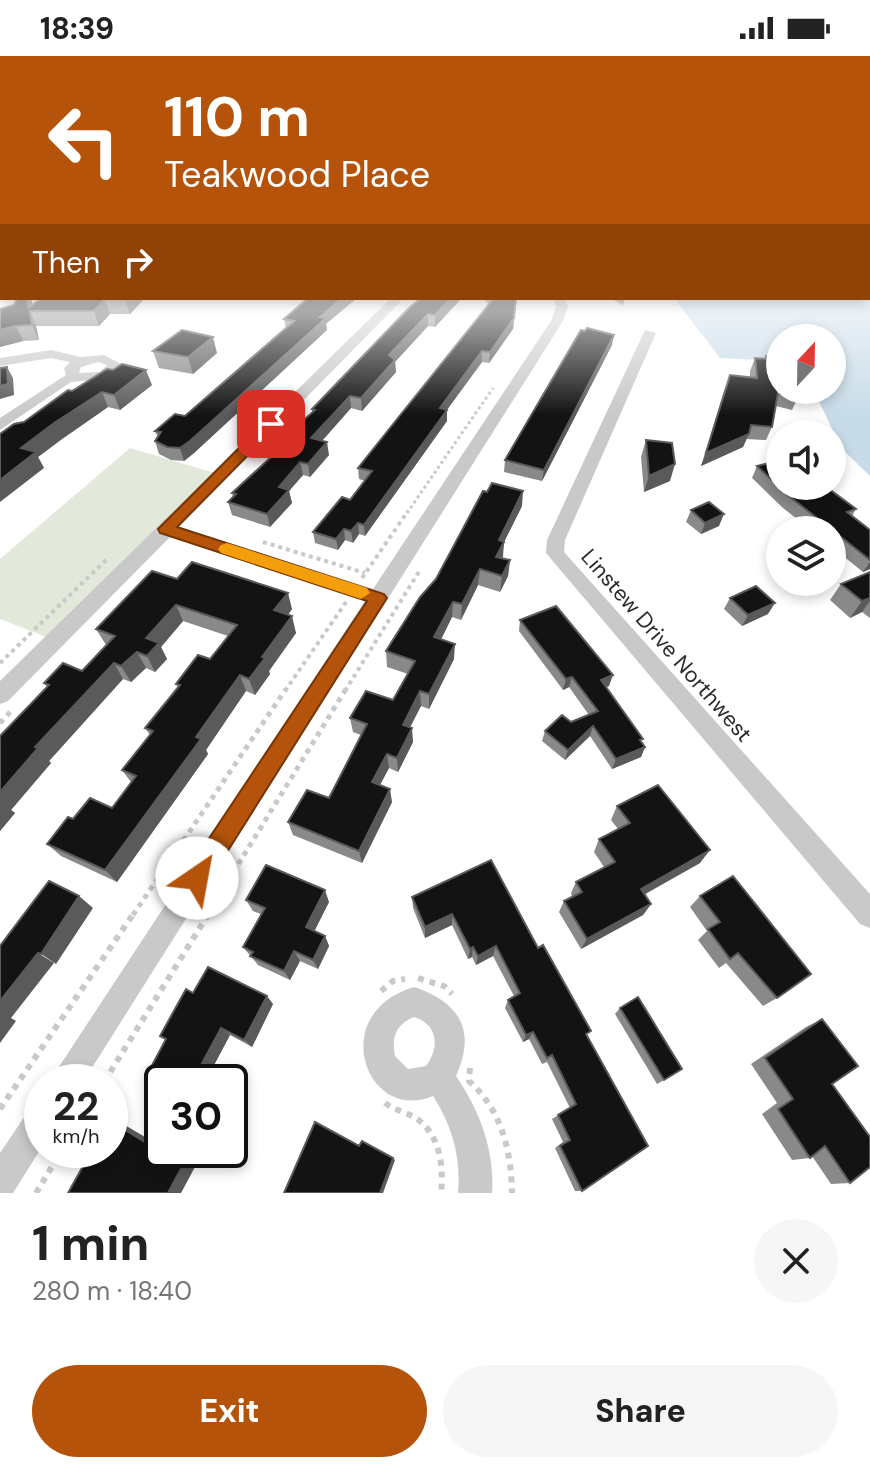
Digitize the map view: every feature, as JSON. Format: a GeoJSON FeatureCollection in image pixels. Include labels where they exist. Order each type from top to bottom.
{"type":"FeatureCollection","features":[{"type":"Feature","properties":{"kind":"street"},"geometry":{"type":"LineString","coordinates":[[0,695],[387,309]]}},
{"type":"Feature","properties":{"kind":"street"},"geometry":{"type":"LineString","coordinates":[[77,1064],[557,321],[561,309]]}},
{"type":"Feature","properties":{"kind":"street","name":"Linstew Drive Northwest"},"geometry":{"type":"LineString","coordinates":[[650,333],[556,540],[555,553],[870,914]]}},
{"type":"Feature","properties":{"kind":"street"},"geometry":{"type":"LineString","coordinates":[[0,362],[51,354],[82,361],[106,358],[114,364],[113,368],[95,378],[73,376],[0,425]]}},
{"type":"Feature","properties":{"kind":"street"},"geometry":{"type":"LineString","coordinates":[[73,376],[71,368],[82,361]]}},
{"type":"Feature","properties":{"kind":"street"},"geometry":{"type":"LineString","coordinates":[[166,529],[378,598]]}},
{"type":"Feature","properties":{"kind":"street"},"geometry":{"type":"LineString","coordinates":[[437,1076],[454,1101],[471,1140],[475,1161],[475,1193]]}},
{"type":"Feature","properties":{"kind":"street"},"geometry":{"type":"LineString","coordinates":[[0,1183],[24,1146]]}},
{"type":"Feature","properties":{"kind":"path"},"geometry":{"type":"LineString","coordinates":[[0,1109],[499,379]]}},
{"type":"Feature","properties":{"kind":"path"},"geometry":{"type":"LineString","coordinates":[[253,538],[365,573]]}},
{"type":"Feature","properties":{"kind":"path"},"geometry":{"type":"LineString","coordinates":[[115,1064],[426,559]]}},
{"type":"Feature","properties":{"kind":"path"},"geometry":{"type":"LineString","coordinates":[[36,1193],[51,1168]]}},
{"type":"Feature","properties":{"kind":"green space"},"geometry":{"type":"Polygon","coordinates":[[[130,448],[215,473],[49,638],[0,619],[0,559],[130,448]]]}},
{"type":"Feature","properties":{"kind":"water"},"geometry":{"type":"Polygon","coordinates":[[[682,309],[870,309],[870,476],[846,453],[846,420],[828,420],[820,404],[846,404],[846,324],[766,324],[766,360],[720,358],[682,309]]]}},
{"type":"Feature","properties":{"kind":"building"},"geometry":{"type":"Polygon","coordinates":[[[0,309],[96,309],[30,311],[32,325],[0,330],[0,309]]]}},
{"type":"Feature","properties":{"kind":"building"},"geometry":{"type":"Polygon","coordinates":[[[295,309],[329,309],[320,317],[326,318],[190,441],[180,448],[167,447],[155,441],[161,432],[155,431],[175,414],[185,416],[294,321],[284,319],[295,309]]]}},
{"type":"Feature","properties":{"kind":"building"},"geometry":{"type":"Polygon","coordinates":[[[408,309],[441,309],[435,315],[428,314],[389,355],[395,360],[361,398],[350,396],[311,438],[327,442],[308,464],[300,462],[279,487],[289,490],[267,514],[228,502],[236,494],[232,493],[281,448],[275,446],[315,410],[312,409],[408,309]]]}},
{"type":"Feature","properties":{"kind":"building"},"geometry":{"type":"Polygon","coordinates":[[[485,309],[515,309],[514,318],[490,352],[482,351],[440,408],[447,410],[364,525],[358,523],[351,531],[344,529],[336,539],[313,532],[342,497],[350,500],[372,471],[358,468],[485,309]]]}},
{"type":"Feature","properties":{"kind":"building"},"geometry":{"type":"Polygon","coordinates":[[[587,328],[614,335],[544,470],[505,460],[581,330],[587,328]]]}},
{"type":"Feature","properties":{"kind":"building"},"geometry":{"type":"Polygon","coordinates":[[[182,330],[213,337],[188,357],[153,351],[182,330]]]}},
{"type":"Feature","properties":{"kind":"building"},"geometry":{"type":"Polygon","coordinates":[[[755,358],[766,359],[766,404],[776,404],[773,420],[766,420],[766,426],[751,425],[749,434],[706,453],[730,375],[757,378],[755,358]]]}},
{"type":"Feature","properties":{"kind":"building"},"geometry":{"type":"Polygon","coordinates":[[[122,364],[146,370],[114,395],[102,392],[54,423],[21,448],[36,452],[0,480],[0,434],[14,424],[24,422],[68,390],[72,391],[107,369],[113,370],[122,364]]]}},
{"type":"Feature","properties":{"kind":"building"},"geometry":{"type":"Polygon","coordinates":[[[7,367],[8,384],[0,386],[0,368],[7,367]]]}},
{"type":"Feature","properties":{"kind":"building"},"geometry":{"type":"Polygon","coordinates":[[[646,440],[672,443],[675,464],[649,476],[646,440]]]}},
{"type":"Feature","properties":{"kind":"building"},"geometry":{"type":"Polygon","coordinates":[[[766,464],[766,474],[757,466],[766,464]]]}},
{"type":"Feature","properties":{"kind":"building"},"geometry":{"type":"Polygon","coordinates":[[[492,483],[523,491],[499,540],[504,542],[496,557],[510,560],[502,576],[480,569],[462,604],[453,602],[434,637],[455,644],[429,694],[420,691],[403,725],[412,728],[397,758],[387,754],[372,782],[390,789],[359,851],[288,822],[307,790],[329,798],[367,724],[350,718],[366,691],[393,700],[415,661],[386,651],[420,597],[436,579],[483,491],[487,492],[492,483]]]}},
{"type":"Feature","properties":{"kind":"building"},"geometry":{"type":"Polygon","coordinates":[[[794,500],[844,500],[856,509],[847,512],[870,530],[870,560],[846,541],[846,516],[814,516],[794,500]]]}},
{"type":"Feature","properties":{"kind":"building"},"geometry":{"type":"Polygon","coordinates":[[[709,502],[724,514],[705,523],[691,510],[709,502]]]}},
{"type":"Feature","properties":{"kind":"building"},"geometry":{"type":"Polygon","coordinates":[[[192,562],[288,593],[274,610],[292,616],[249,679],[240,675],[196,737],[201,739],[105,870],[47,844],[68,817],[73,819],[90,798],[112,808],[136,776],[122,770],[153,731],[145,728],[180,685],[176,684],[198,655],[210,659],[237,625],[176,605],[146,638],[159,643],[147,656],[137,652],[121,666],[114,663],[35,747],[38,748],[0,792],[0,736],[49,685],[44,683],[63,663],[82,671],[115,636],[96,629],[152,571],[177,579],[192,562]]]}},
{"type":"Feature","properties":{"kind":"building"},"geometry":{"type":"Polygon","coordinates":[[[870,572],[870,598],[862,601],[846,588],[846,582],[870,572]]]}},
{"type":"Feature","properties":{"kind":"building"},"geometry":{"type":"Polygon","coordinates":[[[756,586],[775,603],[748,615],[730,598],[756,586]]]}},
{"type":"Feature","properties":{"kind":"building"},"geometry":{"type":"Polygon","coordinates":[[[556,606],[613,675],[601,680],[643,739],[640,740],[645,747],[616,759],[593,726],[568,750],[545,731],[562,715],[571,722],[598,711],[572,677],[566,679],[520,620],[556,606]]]}},
{"type":"Feature","properties":{"kind":"building"},"geometry":{"type":"Polygon","coordinates":[[[658,785],[710,850],[641,889],[651,904],[587,939],[564,901],[582,892],[576,882],[615,862],[599,839],[630,823],[617,806],[658,785]]]}},
{"type":"Feature","properties":{"kind":"building"},"geometry":{"type":"Polygon","coordinates":[[[491,860],[538,948],[543,945],[591,1031],[586,1034],[648,1146],[582,1191],[560,1146],[570,1140],[558,1115],[576,1104],[552,1055],[547,1058],[533,1032],[526,1035],[508,1000],[520,993],[496,946],[478,956],[473,947],[470,949],[452,914],[425,927],[412,897],[491,860]]]}},
{"type":"Feature","properties":{"kind":"building"},"geometry":{"type":"Polygon","coordinates":[[[266,865],[325,890],[306,927],[325,936],[313,960],[294,951],[284,971],[250,956],[253,952],[243,947],[265,908],[246,900],[266,865]]]}},
{"type":"Feature","properties":{"kind":"building"},"geometry":{"type":"Polygon","coordinates":[[[733,876],[811,974],[777,998],[738,953],[730,959],[708,929],[720,922],[700,896],[733,876]]]}},
{"type":"Feature","properties":{"kind":"building"},"geometry":{"type":"Polygon","coordinates":[[[49,881],[79,896],[41,954],[38,953],[0,1001],[0,946],[49,881]]]}},
{"type":"Feature","properties":{"kind":"building"},"geometry":{"type":"Polygon","coordinates":[[[208,967],[267,996],[244,1040],[221,1028],[202,1064],[153,1064],[166,1039],[160,1036],[186,989],[193,993],[208,967]]]}},
{"type":"Feature","properties":{"kind":"building"},"geometry":{"type":"Polygon","coordinates":[[[638,997],[682,1069],[664,1080],[620,1008],[638,997]]]}},
{"type":"Feature","properties":{"kind":"building"},"geometry":{"type":"Polygon","coordinates":[[[822,1019],[858,1066],[832,1084],[870,1137],[870,1167],[850,1183],[825,1146],[810,1158],[778,1109],[793,1099],[765,1058],[822,1019]]]}},
{"type":"Feature","properties":{"kind":"building"},"geometry":{"type":"Polygon","coordinates":[[[315,1122],[359,1146],[362,1141],[393,1158],[380,1193],[284,1193],[315,1122]]]}},
{"type":"Feature","properties":{"kind":"building"},"geometry":{"type":"Polygon","coordinates":[[[128,1132],[144,1141],[144,1168],[181,1168],[168,1193],[68,1193],[82,1168],[128,1168],[128,1132]]]}},
{"type":"Feature","properties":{"kind":"slow traffic"},"geometry":{"type":"LineString","coordinates":[[227,549],[361,593]]}},
{"type":"Feature","properties":{"kind":"route"},"geometry":{"type":"LineString","coordinates":[[197,878],[378,598],[166,529],[271,424]]}}]}
